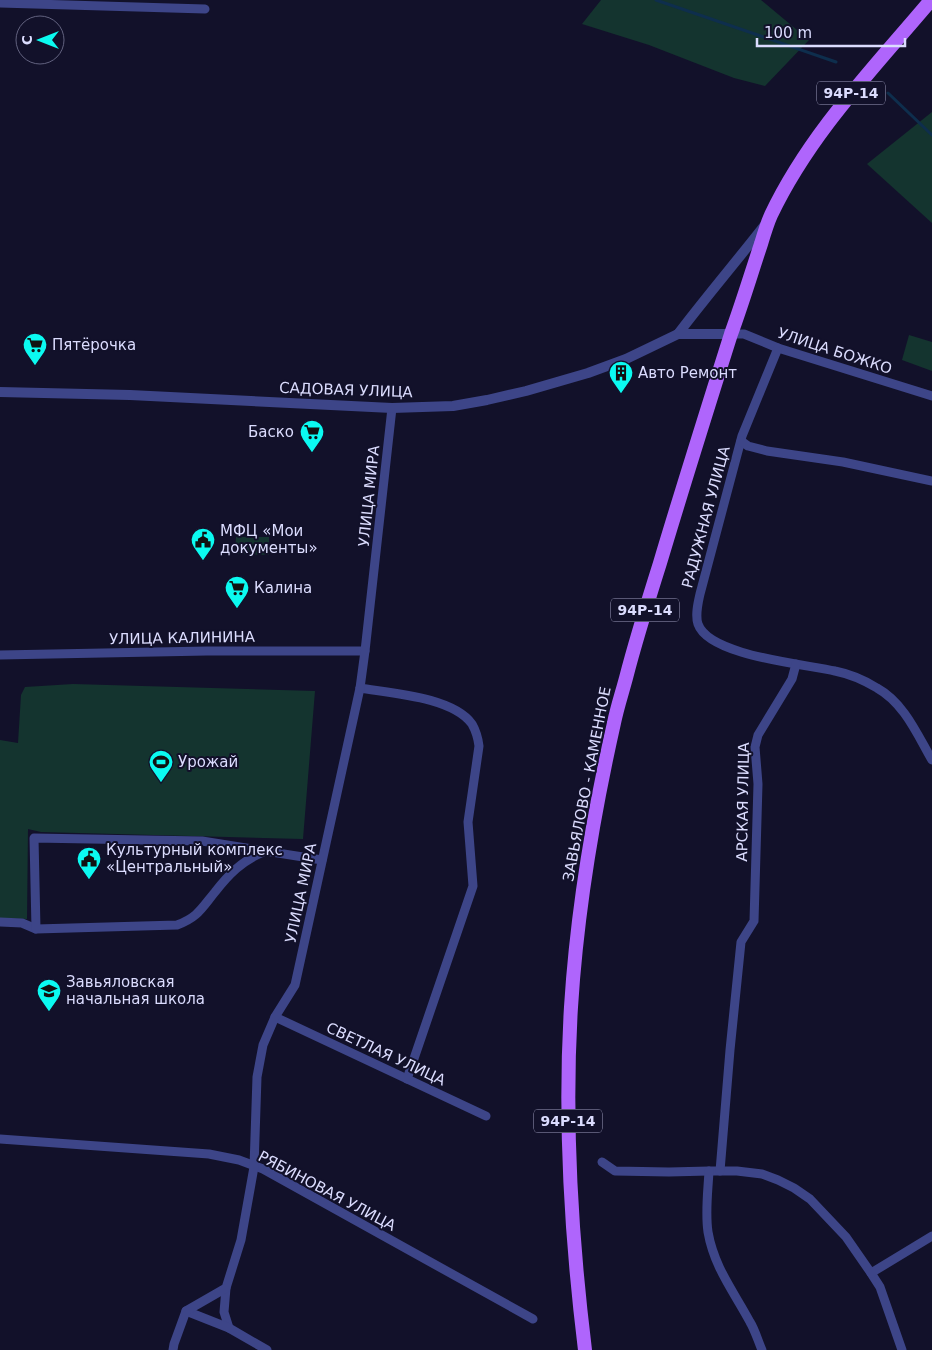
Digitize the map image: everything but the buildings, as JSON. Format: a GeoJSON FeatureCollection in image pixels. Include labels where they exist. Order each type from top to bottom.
{"type":"FeatureCollection","features":[{"type":"Feature","properties":{"kind":"main road","name":"ЗАВЬЯЛОВО - КАМЕННОЕ"},"geometry":{"type":"LineString","coordinates":[[585,1350],[572,1230],[568,1153],[568,1065],[571,1007],[582,893],[614,721],[639,628],[731,334],[770,217],[792,175],[809,148],[852,90],[931,0]]}},
{"type":"Feature","properties":{"kind":"street"},"geometry":{"type":"LineString","coordinates":[[0,2],[205,9]]}},
{"type":"Feature","properties":{"kind":"street"},"geometry":{"type":"LineString","coordinates":[[678,334],[702,301],[734,265],[770,217]]}},
{"type":"Feature","properties":{"kind":"street"},"geometry":{"type":"LineString","coordinates":[[678,334],[731,334]]}},
{"type":"Feature","properties":{"kind":"street","name":"САДОВАЯ УЛИЦА"},"geometry":{"type":"LineString","coordinates":[[0,392],[130,395],[392,408],[453,406],[526,391],[588,373],[626,359],[678,334]]}},
{"type":"Feature","properties":{"kind":"street","name":"УЛИЦА БОЖКО"},"geometry":{"type":"LineString","coordinates":[[731,334],[744,334],[778,348],[932,396]]}},
{"type":"Feature","properties":{"kind":"street","name":"РАДУЖНАЯ УЛИЦА"},"geometry":{"type":"LineString","coordinates":[[778,348],[741,441],[700,594],[697,613],[698,624],[706,636],[718,644],[736,651],[836,671],[858,677],[878,688],[893,698],[932,760]]}},
{"type":"Feature","properties":{"kind":"street","name":"УЛИЦА МИРА"},"geometry":{"type":"LineString","coordinates":[[229,1328],[224,1312],[226,1288],[241,1240],[254,1167],[256,1076],[263,1045],[275,1017],[295,985],[360,688],[392,408]]}},
{"type":"Feature","properties":{"kind":"street"},"geometry":{"type":"LineString","coordinates":[[741,441],[748,446],[767,451],[844,462],[932,481]]}},
{"type":"Feature","properties":{"kind":"street","name":"УЛИЦА КАЛИНИНА"},"geometry":{"type":"LineString","coordinates":[[0,655],[365,650]]}},
{"type":"Feature","properties":{"kind":"street","name":"АРСКАЯ УЛИЦА"},"geometry":{"type":"LineString","coordinates":[[720,1171],[741,942],[754,921],[758,784],[756,741],[792,679],[796,664]]}},
{"type":"Feature","properties":{"kind":"street"},"geometry":{"type":"LineString","coordinates":[[360,688],[413,697],[439,703],[456,710],[471,723],[477,734],[479,746],[468,822],[473,886],[407,1079]]}},
{"type":"Feature","properties":{"kind":"street"},"geometry":{"type":"LineString","coordinates":[[36,930],[34,838],[202,840],[263,852],[322,860]]}},
{"type":"Feature","properties":{"kind":"street"},"geometry":{"type":"LineString","coordinates":[[0,922],[22,923],[36,930],[177,925],[197,915],[233,871],[249,858],[263,852]]}},
{"type":"Feature","properties":{"kind":"street","name":"СВЕТЛАЯ УЛИЦА"},"geometry":{"type":"LineString","coordinates":[[275,1017],[486,1116]]}},
{"type":"Feature","properties":{"kind":"street","name":"РЯБИНОВАЯ УЛИЦА"},"geometry":{"type":"LineString","coordinates":[[0,1139],[209,1154],[239,1160],[263,1170],[533,1318]]}},
{"type":"Feature","properties":{"kind":"street"},"geometry":{"type":"LineString","coordinates":[[602,1162],[615,1170],[669,1172],[709,1170],[762,1174],[794,1188],[810,1199],[846,1237],[871,1273],[880,1287],[902,1350]]}},
{"type":"Feature","properties":{"kind":"street"},"geometry":{"type":"LineString","coordinates":[[709,1170],[707,1211],[708,1231],[712,1249],[723,1276],[751,1323],[762,1350]]}},
{"type":"Feature","properties":{"kind":"street"},"geometry":{"type":"LineString","coordinates":[[871,1273],[932,1236]]}},
{"type":"Feature","properties":{"kind":"street"},"geometry":{"type":"LineString","coordinates":[[173,1350],[186,1311],[226,1288]]}},
{"type":"Feature","properties":{"kind":"street"},"geometry":{"type":"LineString","coordinates":[[186,1311],[229,1328],[267,1350]]}},
{"type":"Feature","properties":{"kind":"green space"},"geometry":{"type":"Polygon","coordinates":[[[601,0],[761,0],[809,40],[765,86],[734,78],[649,45],[582,24],[601,0]]]}},
{"type":"Feature","properties":{"kind":"green space"},"geometry":{"type":"Polygon","coordinates":[[[932,112],[932,223],[867,164],[932,112]]]}},
{"type":"Feature","properties":{"kind":"green space"},"geometry":{"type":"Polygon","coordinates":[[[909,335],[932,342],[932,371],[902,360],[909,335]]]}},
{"type":"Feature","properties":{"kind":"green space"},"geometry":{"type":"Polygon","coordinates":[[[236,537],[269,537],[269,555],[235,554],[236,537]]]}},
{"type":"Feature","properties":{"kind":"green space","name":"Урожай"},"geometry":{"type":"Polygon","coordinates":[[[73,684],[315,691],[303,839],[41,832],[28,829],[27,919],[0,918],[0,740],[18,743],[21,695],[25,687],[73,684]]]}},
{"type":"Feature","properties":{"kind":"waterway"},"geometry":{"type":"LineString","coordinates":[[656,0],[836,62]]}},
{"type":"Feature","properties":{"kind":"waterway"},"geometry":{"type":"LineString","coordinates":[[888,93],[932,135]]}},
{"type":"Feature","properties":{"kind":"place","name":"Пятёрочка"},"geometry":{"type":"Point","coordinates":[35,366]}},
{"type":"Feature","properties":{"kind":"place","name":"Авто Ремонт"},"geometry":{"type":"Point","coordinates":[621,394]}},
{"type":"Feature","properties":{"kind":"place","name":"Баско"},"geometry":{"type":"Point","coordinates":[312,453]}},
{"type":"Feature","properties":{"kind":"place","name":"МФЦ «Мои документы»"},"geometry":{"type":"Point","coordinates":[203,561]}},
{"type":"Feature","properties":{"kind":"place","name":"Калина"},"geometry":{"type":"Point","coordinates":[237,609]}},
{"type":"Feature","properties":{"kind":"place","name":"Урожай"},"geometry":{"type":"Point","coordinates":[161,783]}},
{"type":"Feature","properties":{"kind":"place","name":"Культурный комплекс «Центральный»"},"geometry":{"type":"Point","coordinates":[89,880]}},
{"type":"Feature","properties":{"kind":"place","name":"Завьяловская начальная школа"},"geometry":{"type":"Point","coordinates":[49,1012]}}]}
